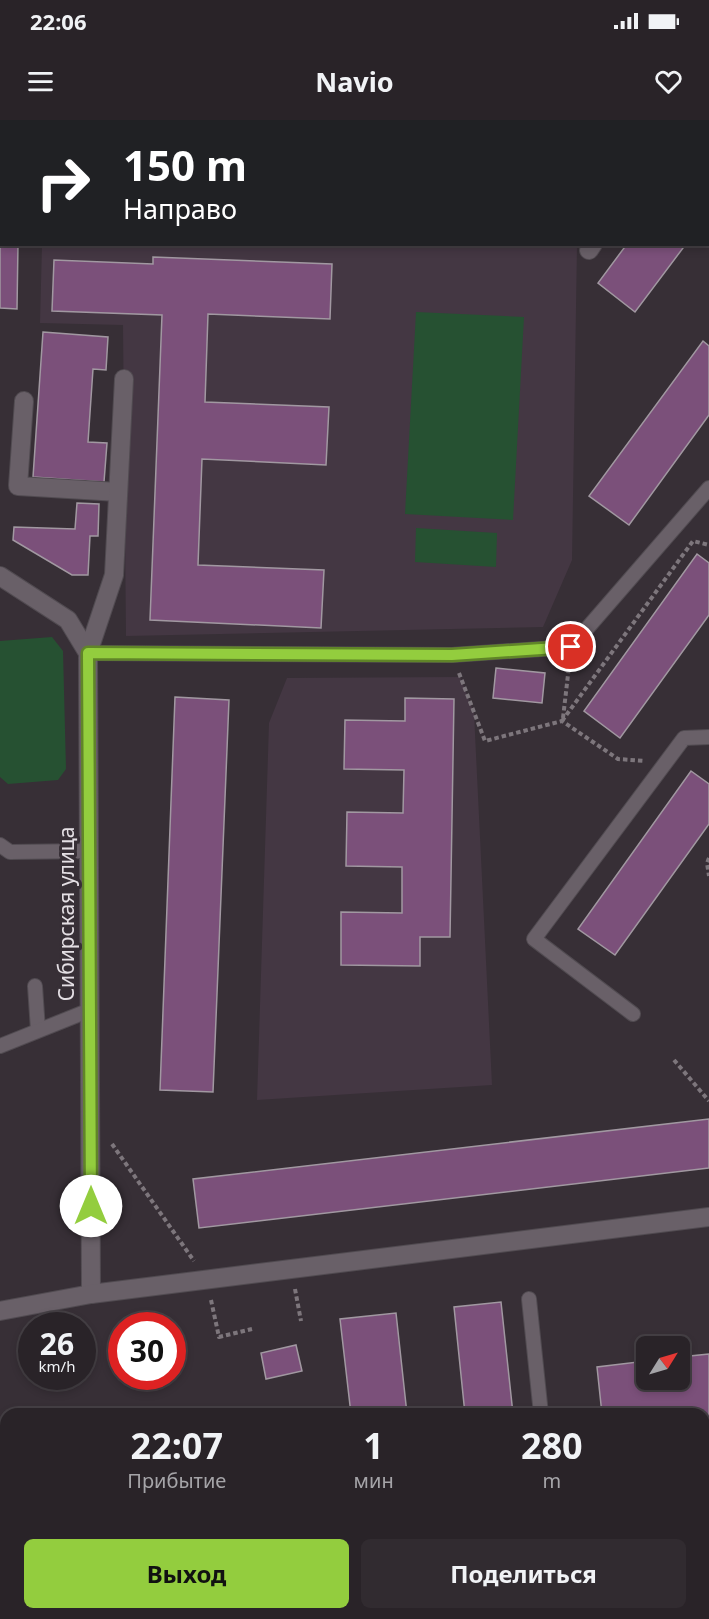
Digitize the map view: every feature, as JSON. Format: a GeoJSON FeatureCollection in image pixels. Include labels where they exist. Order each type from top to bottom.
{"type":"FeatureCollection","features":[{"type":"Feature","properties":{"kind":"street"},"geometry":{"type":"LineString","coordinates":[[88,653],[114,575],[124,379]]}},
{"type":"Feature","properties":{"kind":"street"},"geometry":{"type":"LineString","coordinates":[[24,401],[18,486],[118,492]]}},
{"type":"Feature","properties":{"kind":"street"},"geometry":{"type":"LineString","coordinates":[[0,576],[68,621],[88,653]]}},
{"type":"Feature","properties":{"kind":"street","name":"Сибирская улица"},"geometry":{"type":"LineString","coordinates":[[88,653],[91,1294]]}},
{"type":"Feature","properties":{"kind":"street"},"geometry":{"type":"LineString","coordinates":[[0,1311],[91,1294],[709,1217]]}},
{"type":"Feature","properties":{"kind":"lane"},"geometry":{"type":"LineString","coordinates":[[88,653],[452,655],[571,647],[709,488]]}},
{"type":"Feature","properties":{"kind":"lane"},"geometry":{"type":"LineString","coordinates":[[633,1014],[534,939],[684,738],[709,737]]}},
{"type":"Feature","properties":{"kind":"lane"},"geometry":{"type":"LineString","coordinates":[[0,845],[10,852],[89,851]]}},
{"type":"Feature","properties":{"kind":"lane"},"geometry":{"type":"LineString","coordinates":[[35,986],[38,1030]]}},
{"type":"Feature","properties":{"kind":"lane"},"geometry":{"type":"LineString","coordinates":[[0,1046],[90,1010]]}},
{"type":"Feature","properties":{"kind":"lane"},"geometry":{"type":"LineString","coordinates":[[529,1299],[540,1408]]}},
{"type":"Feature","properties":{"kind":"path"},"geometry":{"type":"LineString","coordinates":[[452,655],[484,741],[562,721],[693,541],[709,545]]}},
{"type":"Feature","properties":{"kind":"path"},"geometry":{"type":"LineString","coordinates":[[562,721],[571,647]]}},
{"type":"Feature","properties":{"kind":"path"},"geometry":{"type":"LineString","coordinates":[[562,721],[618,759]]}},
{"type":"Feature","properties":{"kind":"path"},"geometry":{"type":"LineString","coordinates":[[709,858],[707,863],[709,876]]}},
{"type":"Feature","properties":{"kind":"path"},"geometry":{"type":"LineString","coordinates":[[674,1060],[709,1101]]}},
{"type":"Feature","properties":{"kind":"path"},"geometry":{"type":"LineString","coordinates":[[111,1143],[207,1280],[219,1337],[252,1329]]}},
{"type":"Feature","properties":{"kind":"path"},"geometry":{"type":"LineString","coordinates":[[294,1285],[301,1321]]}},
{"type":"Feature","properties":{"kind":"shaded area"},"geometry":{"type":"Polygon","coordinates":[[[42,246],[577,246],[572,560],[543,627],[126,636],[123,325],[40,323],[42,246]]]}},
{"type":"Feature","properties":{"kind":"shaded area"},"geometry":{"type":"Polygon","coordinates":[[[460,677],[474,713],[492,1085],[257,1100],[269,723],[287,678],[460,677]]]}},
{"type":"Feature","properties":{"kind":"green space"},"geometry":{"type":"Polygon","coordinates":[[[416,312],[524,317],[513,520],[405,514],[416,312]]]}},
{"type":"Feature","properties":{"kind":"green space"},"geometry":{"type":"Polygon","coordinates":[[[416,528],[497,533],[496,567],[415,562],[416,528]]]}},
{"type":"Feature","properties":{"kind":"green space"},"geometry":{"type":"Polygon","coordinates":[[[52,637],[63,651],[66,769],[58,780],[8,784],[0,777],[0,641],[52,637]]]}},
{"type":"Feature","properties":{"kind":"building"},"geometry":{"type":"Polygon","coordinates":[[[0,246],[18,246],[17,309],[0,308],[0,246]]]}},
{"type":"Feature","properties":{"kind":"building"},"geometry":{"type":"Polygon","coordinates":[[[626,246],[684,246],[635,312],[598,283],[626,246]]]}},
{"type":"Feature","properties":{"kind":"building"},"geometry":{"type":"Polygon","coordinates":[[[153,257],[332,264],[330,319],[208,314],[205,402],[329,407],[326,465],[202,459],[198,565],[324,570],[321,628],[150,620],[162,315],[52,311],[54,260],[153,264],[153,257]]]}},
{"type":"Feature","properties":{"kind":"building"},"geometry":{"type":"Polygon","coordinates":[[[43,332],[108,337],[106,370],[93,369],[88,442],[107,443],[104,482],[33,477],[43,332]]]}},
{"type":"Feature","properties":{"kind":"building"},"geometry":{"type":"Polygon","coordinates":[[[703,341],[709,346],[709,415],[629,525],[589,496],[703,341]]]}},
{"type":"Feature","properties":{"kind":"building"},"geometry":{"type":"Polygon","coordinates":[[[77,503],[99,504],[98,536],[90,536],[88,575],[72,575],[13,540],[14,527],[75,529],[77,503]]]}},
{"type":"Feature","properties":{"kind":"building"},"geometry":{"type":"Polygon","coordinates":[[[697,554],[709,563],[709,615],[620,738],[584,711],[697,554]]]}},
{"type":"Feature","properties":{"kind":"building"},"geometry":{"type":"Polygon","coordinates":[[[496,668],[545,673],[542,703],[493,698],[496,668]]]}},
{"type":"Feature","properties":{"kind":"building"},"geometry":{"type":"Polygon","coordinates":[[[175,697],[229,700],[213,1092],[160,1090],[175,697]]]}},
{"type":"Feature","properties":{"kind":"building"},"geometry":{"type":"Polygon","coordinates":[[[405,698],[454,699],[450,937],[420,937],[420,966],[341,965],[341,912],[402,913],[402,867],[346,866],[347,812],[403,813],[404,770],[344,769],[345,720],[405,721],[405,698]]]}},
{"type":"Feature","properties":{"kind":"building"},"geometry":{"type":"Polygon","coordinates":[[[691,771],[709,784],[709,824],[615,955],[578,929],[691,771]]]}},
{"type":"Feature","properties":{"kind":"building"},"geometry":{"type":"Polygon","coordinates":[[[709,1119],[709,1168],[199,1228],[193,1179],[709,1119]]]}},
{"type":"Feature","properties":{"kind":"building"},"geometry":{"type":"Polygon","coordinates":[[[501,1302],[512,1408],[464,1408],[454,1307],[501,1302]]]}},
{"type":"Feature","properties":{"kind":"building"},"geometry":{"type":"Polygon","coordinates":[[[396,1313],[406,1408],[350,1408],[340,1319],[396,1313]]]}},
{"type":"Feature","properties":{"kind":"building"},"geometry":{"type":"Polygon","coordinates":[[[296,1345],[302,1371],[266,1379],[261,1353],[296,1345]]]}},
{"type":"Feature","properties":{"kind":"building"},"geometry":{"type":"Polygon","coordinates":[[[709,1354],[709,1408],[601,1408],[597,1367],[636,1362],[636,1390],[690,1390],[690,1356],[709,1354]]]}},
{"type":"Feature","properties":{"kind":"route"},"geometry":{"type":"LineString","coordinates":[[91,1206],[88,653],[452,655],[571,647]]}}]}
